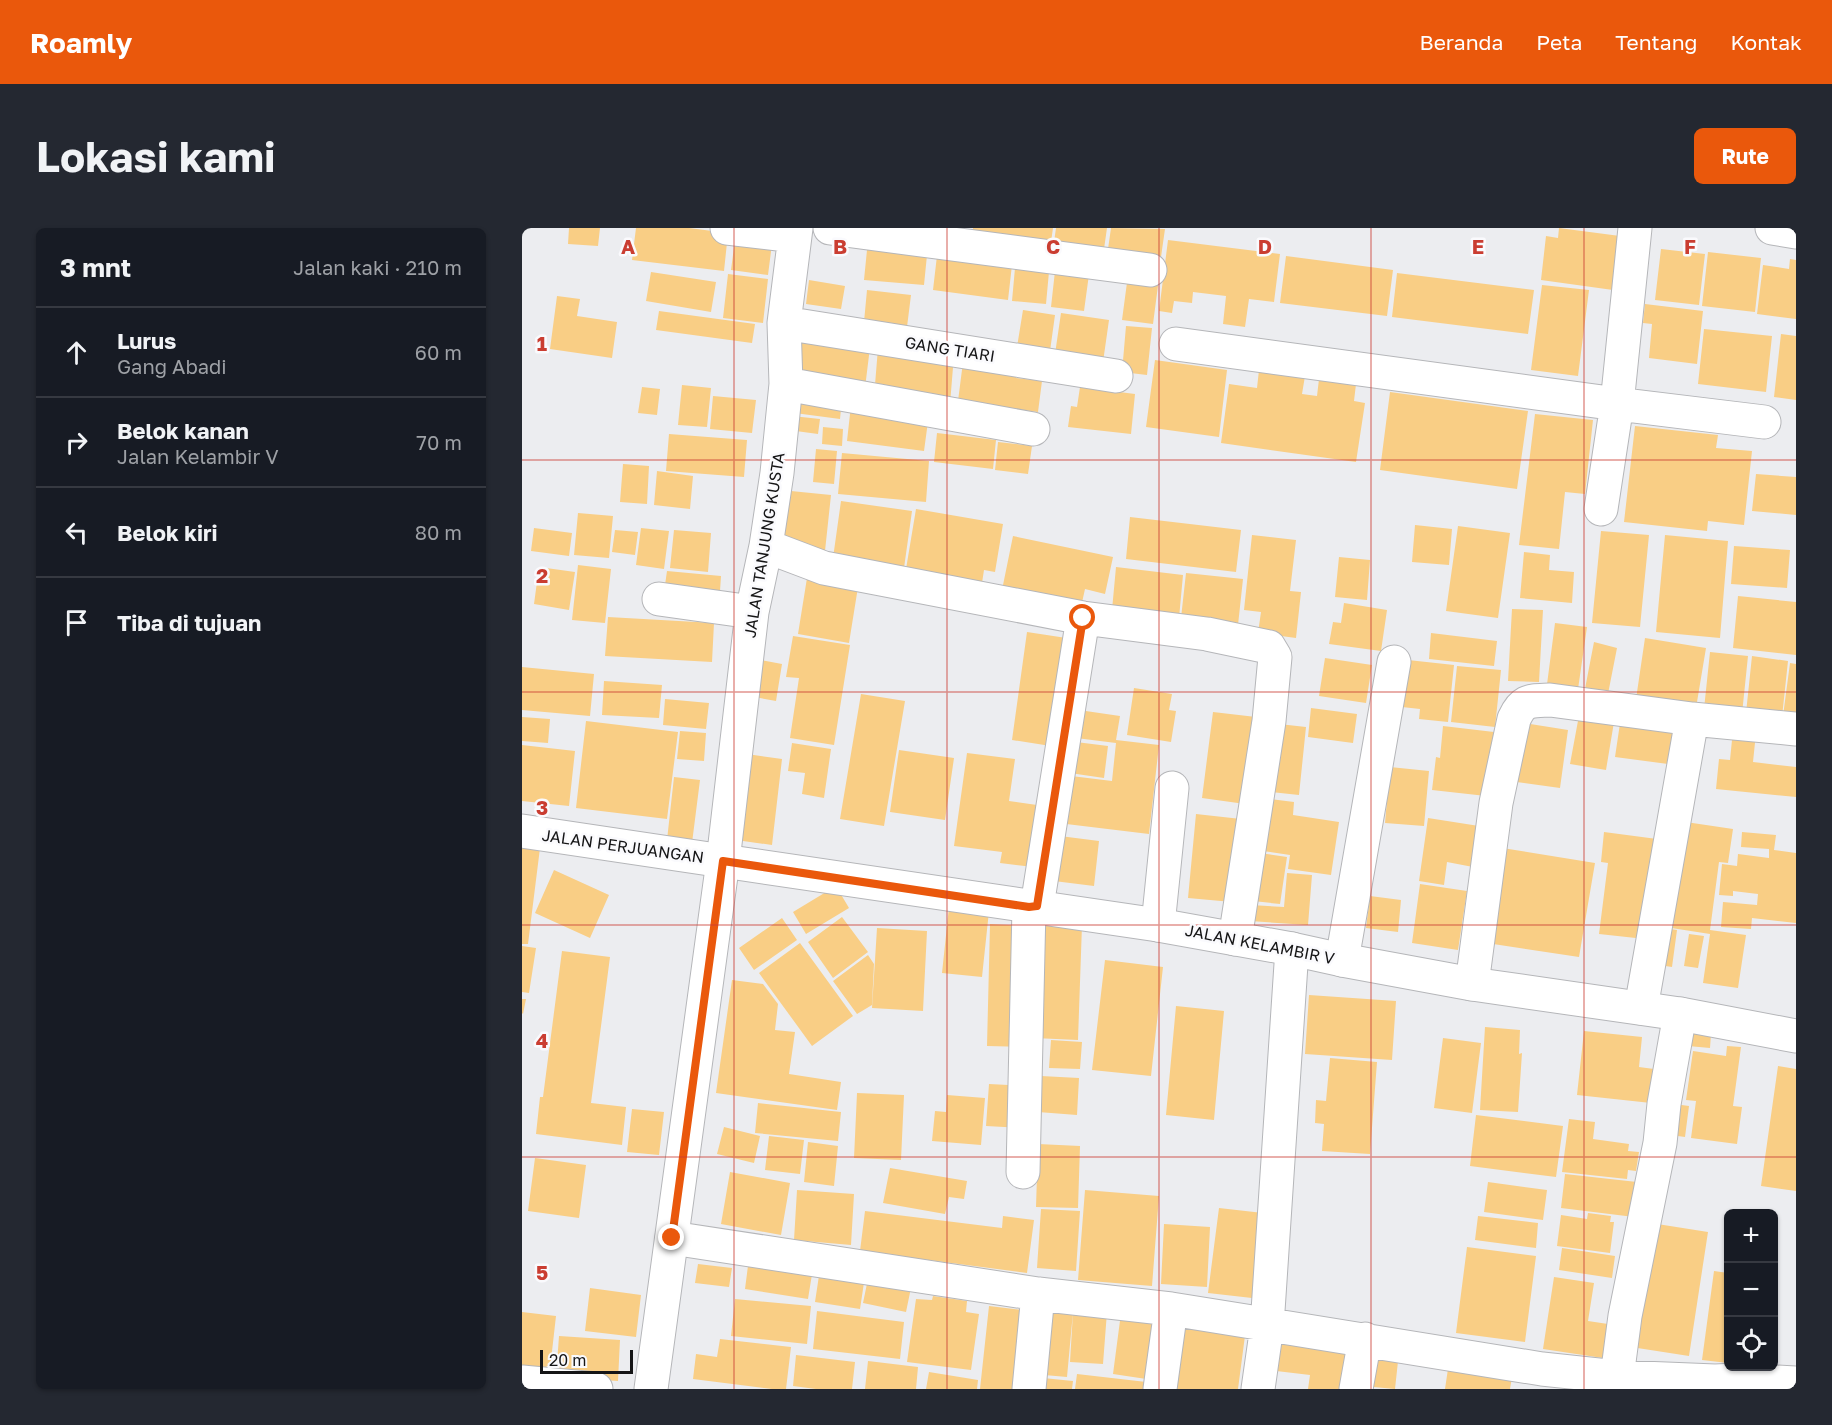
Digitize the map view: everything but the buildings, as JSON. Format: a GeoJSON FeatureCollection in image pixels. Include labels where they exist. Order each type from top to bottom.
{"type":"FeatureCollection","features":[{"type":"Feature","properties":{"kind":"street"},"geometry":{"type":"LineString","coordinates":[[727,228],[795,232]]}},
{"type":"Feature","properties":{"kind":"street"},"geometry":{"type":"LineString","coordinates":[[830,228],[1150,270]]}},
{"type":"Feature","properties":{"kind":"street"},"geometry":{"type":"LineString","coordinates":[[1601,509],[1617,405],[1635,228]]}},
{"type":"Feature","properties":{"kind":"street"},"geometry":{"type":"LineString","coordinates":[[1772,228],[1796,232]]}},
{"type":"Feature","properties":{"kind":"street","name":"JALAN TANJUNG KUSTA"},"geometry":{"type":"LineString","coordinates":[[651,1389],[723,861],[752,612],[766,546],[777,473],[786,384],[784,323],[795,232]]}},
{"type":"Feature","properties":{"kind":"street","name":"GANG TIARI"},"geometry":{"type":"LineString","coordinates":[[784,323],[1116,376]]}},
{"type":"Feature","properties":{"kind":"street"},"geometry":{"type":"LineString","coordinates":[[1176,344],[1764,423]]}},
{"type":"Feature","properties":{"kind":"street"},"geometry":{"type":"LineString","coordinates":[[786,384],[1033,429]]}},
{"type":"Feature","properties":{"kind":"street"},"geometry":{"type":"LineString","coordinates":[[766,546],[824,568],[1083,618],[1207,634],[1269,647],[1275,657],[1269,721],[1235,939]]}},
{"type":"Feature","properties":{"kind":"street"},"geometry":{"type":"LineString","coordinates":[[659,599],[752,612]]}},
{"type":"Feature","properties":{"kind":"street"},"geometry":{"type":"LineString","coordinates":[[1023,1173],[1033,907],[1083,618]]}},
{"type":"Feature","properties":{"kind":"street"},"geometry":{"type":"LineString","coordinates":[[1342,960],[1394,662]]}},
{"type":"Feature","properties":{"kind":"street"},"geometry":{"type":"LineString","coordinates":[[1472,984],[1496,803],[1514,719],[1523,704],[1550,700],[1796,729]]}},
{"type":"Feature","properties":{"kind":"street"},"geometry":{"type":"LineString","coordinates":[[1641,1008],[1692,718]]}},
{"type":"Feature","properties":{"kind":"street"},"geometry":{"type":"LineString","coordinates":[[1158,925],[1172,788]]}},
{"type":"Feature","properties":{"kind":"street","name":"JALAN PERJUANGAN"},"geometry":{"type":"LineString","coordinates":[[522,831],[723,861]]}},
{"type":"Feature","properties":{"kind":"street","name":"JALAN KELAMBIR V"},"geometry":{"type":"LineString","coordinates":[[723,861],[1158,925],[1472,984],[1680,1014],[1796,1036]]}},
{"type":"Feature","properties":{"kind":"street"},"geometry":{"type":"LineString","coordinates":[[1257,1389],[1267,1326],[1292,949]]}},
{"type":"Feature","properties":{"kind":"street"},"geometry":{"type":"LineString","coordinates":[[1617,1377],[1625,1316],[1660,1143],[1664,1104],[1680,1014]]}},
{"type":"Feature","properties":{"kind":"street"},"geometry":{"type":"LineString","coordinates":[[672,1238],[1038,1294],[1172,1309],[1267,1326],[1365,1339],[1540,1379],[1617,1377],[1714,1385],[1737,1380],[1796,1383]]}},
{"type":"Feature","properties":{"kind":"street"},"geometry":{"type":"LineString","coordinates":[[1029,1389],[1038,1294]]}},
{"type":"Feature","properties":{"kind":"street"},"geometry":{"type":"LineString","coordinates":[[1160,1389],[1172,1309]]}},
{"type":"Feature","properties":{"kind":"street"},"geometry":{"type":"LineString","coordinates":[[1356,1389],[1365,1339]]}},
{"type":"Feature","properties":{"kind":"street"},"geometry":{"type":"LineString","coordinates":[[522,1382],[596,1389]]}},
{"type":"Feature","properties":{"kind":"route"},"geometry":{"type":"LineString","coordinates":[[672,1238],[723,861],[1029,907],[1037,906],[1083,618]]}}]}
